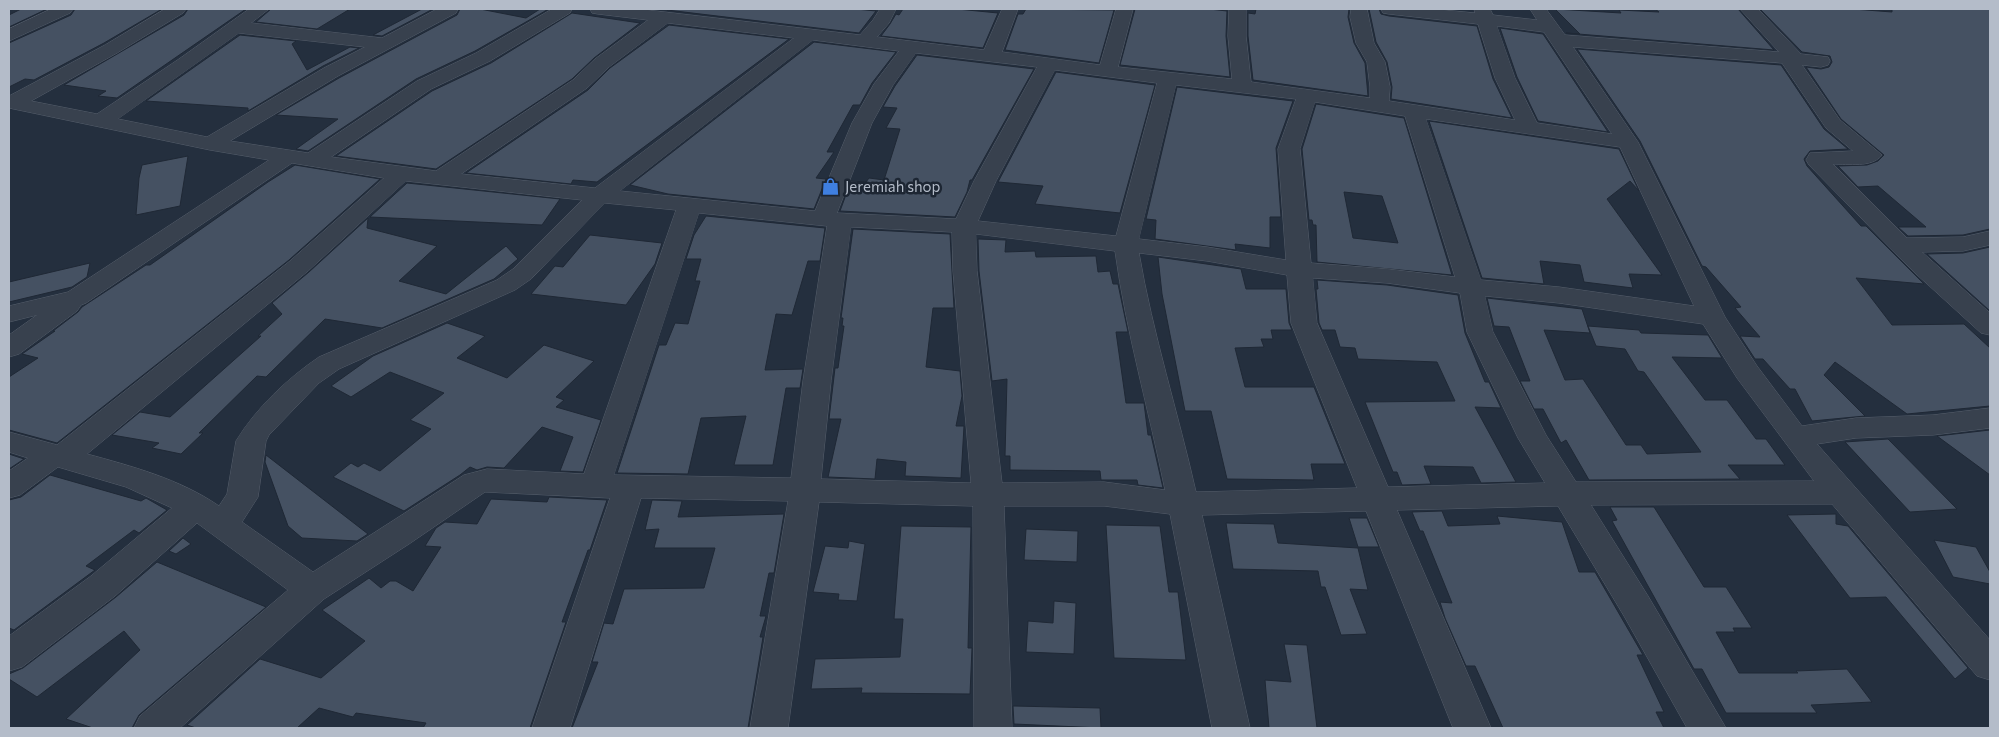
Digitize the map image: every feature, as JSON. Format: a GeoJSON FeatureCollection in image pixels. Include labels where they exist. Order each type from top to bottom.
{"type":"FeatureCollection","features":[{"type":"Feature","properties":{"kind":"street"},"geometry":{"type":"LineString","coordinates":[[9,36],[64,9]]}},
{"type":"Feature","properties":{"kind":"street"},"geometry":{"type":"LineString","coordinates":[[10,103],[111,49],[177,9]]}},
{"type":"Feature","properties":{"kind":"street"},"geometry":{"type":"LineString","coordinates":[[99,122],[186,63],[260,9]]}},
{"type":"Feature","properties":{"kind":"street"},"geometry":{"type":"LineString","coordinates":[[210,144],[382,43],[450,9]]}},
{"type":"Feature","properties":{"kind":"street"},"geometry":{"type":"LineString","coordinates":[[9,348],[77,298],[300,158],[424,85],[483,56],[564,9]]}},
{"type":"Feature","properties":{"kind":"street"},"geometry":{"type":"LineString","coordinates":[[598,9],[760,21],[810,34],[1049,63],[1107,72],[1307,95],[1628,142]]}},
{"type":"Feature","properties":{"kind":"street"},"geometry":{"type":"LineString","coordinates":[[864,41],[880,23],[888,9]]}},
{"type":"Feature","properties":{"kind":"street"},"geometry":{"type":"LineString","coordinates":[[991,56],[1010,9]]}},
{"type":"Feature","properties":{"kind":"street"},"geometry":{"type":"LineString","coordinates":[[1107,72],[1125,9]]}},
{"type":"Feature","properties":{"kind":"street"},"geometry":{"type":"LineString","coordinates":[[1238,9],[1237,36],[1242,87]]}},
{"type":"Feature","properties":{"kind":"street"},"geometry":{"type":"LineString","coordinates":[[1359,9],[1365,43],[1376,62],[1380,87],[1379,107]]}},
{"type":"Feature","properties":{"kind":"street"},"geometry":{"type":"LineString","coordinates":[[1389,9],[1483,14],[1549,26],[1792,59],[1821,61]]}},
{"type":"Feature","properties":{"kind":"street"},"geometry":{"type":"LineString","coordinates":[[1748,9],[1792,59],[1833,124],[1872,154],[1868,157],[1818,158],[1817,160],[1923,267],[1990,327]]}},
{"type":"Feature","properties":{"kind":"street"},"geometry":{"type":"LineString","coordinates":[[440,178],[580,84],[654,13]]}},
{"type":"Feature","properties":{"kind":"street"},"geometry":{"type":"LineString","coordinates":[[1483,14],[1506,78],[1529,129]]}},
{"type":"Feature","properties":{"kind":"street"},"geometry":{"type":"LineString","coordinates":[[1549,26],[1628,142],[1712,317],[1747,372],[1795,437],[1840,492],[1990,665]]}},
{"type":"Feature","properties":{"kind":"street"},"geometry":{"type":"LineString","coordinates":[[235,27],[382,43]]}},
{"type":"Feature","properties":{"kind":"street"},"geometry":{"type":"LineString","coordinates":[[222,525],[242,497],[251,440],[259,428],[309,377],[329,362],[506,285],[522,274],[600,194],[810,34]]}},
{"type":"Feature","properties":{"kind":"street"},"geometry":{"type":"LineString","coordinates":[[769,728],[804,489],[818,372],[831,220],[862,124],[884,84],[912,46]]}},
{"type":"Feature","properties":{"kind":"street"},"geometry":{"type":"LineString","coordinates":[[993,728],[988,496],[966,281],[964,226],[985,181],[1049,63]]}},
{"type":"Feature","properties":{"kind":"street"},"geometry":{"type":"LineString","coordinates":[[1168,78],[1126,245],[1134,300],[1150,369],[1168,431],[1231,728]]}},
{"type":"Feature","properties":{"kind":"street"},"geometry":{"type":"LineString","coordinates":[[1307,95],[1289,149],[1304,323],[1472,728]]}},
{"type":"Feature","properties":{"kind":"street"},"geometry":{"type":"LineString","coordinates":[[10,103],[210,144],[401,174],[831,220],[964,226],[1207,254],[1299,270],[1387,276],[1471,287],[1558,295],[1712,317]]}},
{"type":"Feature","properties":{"kind":"street"},"geometry":{"type":"LineString","coordinates":[[1414,112],[1471,287],[1480,332],[1533,438],[1569,494],[1707,728]]}},
{"type":"Feature","properties":{"kind":"street"},"geometry":{"type":"LineString","coordinates":[[9,487],[58,456],[299,266],[401,174]]}},
{"type":"Feature","properties":{"kind":"street"},"geometry":{"type":"LineString","coordinates":[[595,486],[690,204]]}},
{"type":"Feature","properties":{"kind":"street"},"geometry":{"type":"LineString","coordinates":[[1903,245],[1964,244],[1990,238]]}},
{"type":"Feature","properties":{"kind":"street"},"geometry":{"type":"LineString","coordinates":[[9,314],[77,298]]}},
{"type":"Feature","properties":{"kind":"street"},"geometry":{"type":"LineString","coordinates":[[1795,437],[1856,428],[1933,425],[1990,418]]}},
{"type":"Feature","properties":{"kind":"street"},"geometry":{"type":"LineString","coordinates":[[9,442],[136,479],[196,506],[312,590]]}},
{"type":"Feature","properties":{"kind":"street"},"geometry":{"type":"LineString","coordinates":[[153,728],[312,590],[475,483],[487,480],[595,486],[804,489],[988,496],[1104,494],[1184,504],[1569,494],[1840,492]]}},
{"type":"Feature","properties":{"kind":"street"},"geometry":{"type":"LineString","coordinates":[[551,728],[629,487]]}},
{"type":"Feature","properties":{"kind":"street"},"geometry":{"type":"LineString","coordinates":[[9,656],[103,586],[196,506]]}},
{"type":"Feature","properties":{"kind":"building"},"geometry":{"type":"Polygon","coordinates":[[[21,9],[47,9],[9,27],[9,15],[21,9]]]}},
{"type":"Feature","properties":{"kind":"building"},"geometry":{"type":"Polygon","coordinates":[[[75,9],[162,9],[104,43],[34,80],[25,79],[9,87],[9,43],[71,15],[75,9]]]}},
{"type":"Feature","properties":{"kind":"building"},"geometry":{"type":"Polygon","coordinates":[[[188,9],[246,9],[117,98],[98,96],[106,91],[64,85],[184,15],[188,9]]]}},
{"type":"Feature","properties":{"kind":"building"},"geometry":{"type":"Polygon","coordinates":[[[271,9],[350,9],[317,29],[256,22],[271,9]]]}},
{"type":"Feature","properties":{"kind":"building"},"geometry":{"type":"Polygon","coordinates":[[[422,9],[433,9],[382,36],[373,35],[422,9]]]}},
{"type":"Feature","properties":{"kind":"building"},"geometry":{"type":"Polygon","coordinates":[[[460,9],[480,9],[526,18],[540,9],[547,10],[475,51],[416,79],[308,151],[296,149],[338,119],[276,115],[339,78],[457,15],[460,9]]]}},
{"type":"Feature","properties":{"kind":"building"},"geometry":{"type":"Polygon","coordinates":[[[856,9],[876,11],[859,33],[667,10],[856,9]]]}},
{"type":"Feature","properties":{"kind":"building"},"geometry":{"type":"Polygon","coordinates":[[[903,9],[957,9],[998,13],[983,48],[881,36],[896,14],[899,15],[903,9]]]}},
{"type":"Feature","properties":{"kind":"building"},"geometry":{"type":"Polygon","coordinates":[[[1026,9],[1114,10],[1099,63],[1005,50],[1018,14],[1023,14],[1026,9]]]}},
{"type":"Feature","properties":{"kind":"building"},"geometry":{"type":"Polygon","coordinates":[[[1135,9],[1209,9],[1227,11],[1226,36],[1230,77],[1120,65],[1135,9]]]}},
{"type":"Feature","properties":{"kind":"building"},"geometry":{"type":"Polygon","coordinates":[[[1256,9],[1349,9],[1348,17],[1354,43],[1365,63],[1368,96],[1253,80],[1248,36],[1248,13],[1255,14],[1256,9]]]}},
{"type":"Feature","properties":{"kind":"building"},"geometry":{"type":"Polygon","coordinates":[[[1369,9],[1379,9],[1381,14],[1389,16],[1477,26],[1493,79],[1512,118],[1391,99],[1392,87],[1387,62],[1376,42],[1369,9]]]}},
{"type":"Feature","properties":{"kind":"building"},"geometry":{"type":"Polygon","coordinates":[[[1555,9],[1621,13],[1619,10],[1659,12],[1655,9],[1738,9],[1774,50],[1566,33],[1580,34],[1555,9]]]}},
{"type":"Feature","properties":{"kind":"building"},"geometry":{"type":"Polygon","coordinates":[[[1760,9],[1853,9],[1892,12],[1892,9],[1990,9],[1990,229],[1963,235],[1908,236],[1898,227],[1926,227],[1878,186],[1858,187],[1838,166],[1867,165],[1878,161],[1884,155],[1841,119],[1806,67],[1821,69],[1829,67],[1832,62],[1830,56],[1802,52],[1760,9]]]}},
{"type":"Feature","properties":{"kind":"building"},"geometry":{"type":"Polygon","coordinates":[[[572,13],[640,23],[594,58],[572,79],[436,169],[336,156],[432,91],[491,63],[572,13]]]}},
{"type":"Feature","properties":{"kind":"building"},"geometry":{"type":"Polygon","coordinates":[[[669,25],[789,39],[597,182],[573,180],[571,184],[466,173],[588,90],[610,68],[669,25]]]}},
{"type":"Feature","properties":{"kind":"building"},"geometry":{"type":"Polygon","coordinates":[[[1500,28],[1543,34],[1608,132],[1538,121],[1517,77],[1500,28]]]}},
{"type":"Feature","properties":{"kind":"building"},"geometry":{"type":"Polygon","coordinates":[[[240,35],[296,41],[292,44],[307,70],[350,47],[359,48],[323,66],[248,111],[248,108],[146,101],[240,35]]]}},
{"type":"Feature","properties":{"kind":"building"},"geometry":{"type":"Polygon","coordinates":[[[814,42],[896,52],[872,83],[860,105],[853,105],[827,152],[834,152],[816,178],[826,179],[814,209],[668,194],[630,185],[814,42]]]}},
{"type":"Feature","properties":{"kind":"building"},"geometry":{"type":"Polygon","coordinates":[[[1577,49],[1781,65],[1824,129],[1848,149],[1810,151],[1804,159],[1807,166],[1861,226],[1866,226],[1924,284],[1856,278],[1892,325],[1964,324],[1990,348],[1990,406],[1907,414],[1835,362],[1824,375],[1865,416],[1812,421],[1795,389],[1790,389],[1763,359],[1755,359],[1740,336],[1760,337],[1735,308],[1741,307],[1706,267],[1702,266],[1640,141],[1577,49]]]}},
{"type":"Feature","properties":{"kind":"building"},"geometry":{"type":"Polygon","coordinates":[[[917,55],[1034,69],[972,180],[970,180],[967,192],[955,217],[840,211],[851,181],[866,182],[869,178],[884,180],[900,129],[886,128],[897,108],[883,107],[917,55]]]}},
{"type":"Feature","properties":{"kind":"building"},"geometry":{"type":"Polygon","coordinates":[[[1056,72],[1155,85],[1120,213],[1035,204],[1043,186],[998,182],[1056,72]]]}},
{"type":"Feature","properties":{"kind":"building"},"geometry":{"type":"Polygon","coordinates":[[[1177,87],[1293,101],[1276,148],[1281,217],[1270,217],[1270,248],[1235,244],[1236,250],[1155,239],[1156,220],[1146,219],[1177,87]]]}},
{"type":"Feature","properties":{"kind":"building"},"geometry":{"type":"Polygon","coordinates":[[[1316,104],[1404,118],[1452,275],[1317,262],[1316,225],[1313,225],[1312,220],[1309,220],[1302,149],[1316,104]],[[1344,192],[1353,238],[1398,243],[1382,196],[1344,192]]]}},
{"type":"Feature","properties":{"kind":"building"},"geometry":{"type":"Polygon","coordinates":[[[1429,121],[1619,149],[1639,191],[1630,181],[1607,199],[1662,275],[1629,274],[1633,288],[1584,282],[1580,265],[1540,261],[1544,284],[1482,278],[1429,121]]]}},
{"type":"Feature","properties":{"kind":"building"},"geometry":{"type":"Polygon","coordinates":[[[188,156],[180,206],[136,215],[142,165],[188,156]]]}},
{"type":"Feature","properties":{"kind":"building"},"geometry":{"type":"Polygon","coordinates":[[[295,165],[380,179],[289,260],[57,443],[9,430],[9,377],[38,358],[22,354],[55,331],[53,331],[82,307],[146,265],[150,265],[295,165]]]}},
{"type":"Feature","properties":{"kind":"building"},"geometry":{"type":"Polygon","coordinates":[[[407,183],[560,199],[542,225],[370,217],[407,183]]]}},
{"type":"Feature","properties":{"kind":"building"},"geometry":{"type":"Polygon","coordinates":[[[706,216],[825,228],[820,261],[808,261],[792,315],[776,314],[765,370],[803,369],[800,388],[786,388],[773,465],[734,465],[746,416],[701,418],[688,474],[617,473],[659,345],[666,345],[675,323],[688,324],[700,281],[695,281],[701,259],[686,259],[694,235],[706,216]]]}},
{"type":"Feature","properties":{"kind":"building"},"geometry":{"type":"Polygon","coordinates":[[[368,218],[367,228],[437,246],[399,281],[446,294],[506,246],[518,259],[494,279],[382,328],[325,319],[266,377],[257,376],[199,433],[203,433],[181,454],[152,448],[159,443],[112,435],[140,412],[170,417],[261,336],[258,336],[282,314],[272,303],[368,218]]]}},
{"type":"Feature","properties":{"kind":"building"},"geometry":{"type":"Polygon","coordinates":[[[853,229],[950,234],[954,308],[933,308],[926,367],[960,371],[962,396],[956,426],[964,426],[961,478],[905,476],[906,462],[877,459],[875,479],[828,477],[841,419],[829,419],[835,368],[838,368],[844,326],[842,326],[843,318],[841,318],[853,229]]]}},
{"type":"Feature","properties":{"kind":"building"},"geometry":{"type":"Polygon","coordinates":[[[590,235],[662,243],[655,264],[626,305],[531,294],[555,266],[563,267],[590,235]]]}},
{"type":"Feature","properties":{"kind":"building"},"geometry":{"type":"Polygon","coordinates":[[[978,239],[1006,240],[1005,252],[1035,251],[1036,257],[1096,256],[1098,272],[1110,271],[1113,284],[1118,284],[1128,332],[1116,332],[1126,403],[1144,403],[1148,435],[1151,435],[1163,488],[1138,485],[1137,480],[1101,480],[1100,471],[1010,470],[1010,456],[1005,456],[1007,379],[992,381],[979,271],[978,239]]]}},
{"type":"Feature","properties":{"kind":"building"},"geometry":{"type":"Polygon","coordinates":[[[1990,247],[1990,311],[1927,254],[1963,253],[1990,247]]]}},
{"type":"Feature","properties":{"kind":"building"},"geometry":{"type":"Polygon","coordinates":[[[1158,257],[1241,269],[1246,289],[1286,289],[1289,323],[1292,330],[1271,330],[1273,339],[1261,339],[1264,347],[1235,348],[1245,387],[1314,387],[1345,464],[1311,464],[1314,480],[1227,479],[1211,411],[1185,411],[1162,294],[1158,257]]]}},
{"type":"Feature","properties":{"kind":"building"},"geometry":{"type":"Polygon","coordinates":[[[90,263],[87,277],[72,287],[9,302],[9,282],[90,263]]]}},
{"type":"Feature","properties":{"kind":"building"},"geometry":{"type":"Polygon","coordinates":[[[1317,280],[1387,285],[1458,295],[1465,333],[1485,382],[1489,382],[1501,408],[1475,407],[1516,482],[1481,483],[1473,467],[1424,466],[1431,484],[1402,485],[1397,472],[1393,472],[1365,402],[1455,401],[1437,362],[1358,359],[1355,348],[1340,347],[1335,330],[1322,330],[1319,323],[1317,280]]]}},
{"type":"Feature","properties":{"kind":"building"},"geometry":{"type":"Polygon","coordinates":[[[1487,298],[1582,309],[1590,333],[1544,330],[1565,380],[1583,379],[1626,445],[1641,445],[1647,454],[1701,452],[1644,372],[1638,371],[1625,349],[1596,346],[1588,326],[1639,330],[1641,333],[1708,335],[1722,358],[1672,357],[1705,400],[1727,400],[1756,439],[1766,439],[1785,465],[1728,465],[1740,479],[1589,480],[1566,440],[1561,443],[1543,409],[1534,409],[1520,381],[1530,381],[1509,327],[1494,326],[1487,298]]]}},
{"type":"Feature","properties":{"kind":"building"},"geometry":{"type":"Polygon","coordinates":[[[447,323],[485,336],[457,358],[507,378],[544,345],[594,361],[556,397],[564,400],[556,407],[601,420],[583,472],[560,471],[573,437],[542,427],[504,468],[487,467],[477,470],[470,467],[404,511],[333,477],[351,463],[358,467],[364,463],[380,471],[431,429],[410,420],[444,393],[390,372],[351,397],[331,386],[373,356],[447,323]]]}},
{"type":"Feature","properties":{"kind":"building"},"geometry":{"type":"Polygon","coordinates":[[[1990,430],[1990,475],[1937,436],[1990,430]]]}},
{"type":"Feature","properties":{"kind":"building"},"geometry":{"type":"Polygon","coordinates":[[[1888,439],[1957,509],[1910,512],[1845,442],[1888,439]]]}},
{"type":"Feature","properties":{"kind":"building"},"geometry":{"type":"Polygon","coordinates":[[[9,454],[24,459],[9,469],[9,454]]]}},
{"type":"Feature","properties":{"kind":"building"},"geometry":{"type":"Polygon","coordinates":[[[266,455],[368,534],[357,541],[302,538],[288,526],[265,462],[266,455]]]}},
{"type":"Feature","properties":{"kind":"building"},"geometry":{"type":"Polygon","coordinates":[[[50,475],[141,501],[146,498],[167,510],[139,533],[134,530],[86,566],[95,570],[14,630],[9,628],[9,500],[21,497],[50,475]]]}},
{"type":"Feature","properties":{"kind":"building"},"geometry":{"type":"Polygon","coordinates":[[[549,497],[607,500],[562,622],[566,622],[530,728],[423,728],[426,723],[356,713],[353,717],[319,708],[297,728],[196,728],[187,725],[260,659],[321,678],[365,641],[322,610],[369,578],[381,588],[390,581],[396,581],[413,591],[441,547],[425,546],[436,528],[445,522],[477,524],[491,499],[547,502],[549,497]]]}},
{"type":"Feature","properties":{"kind":"building"},"geometry":{"type":"Polygon","coordinates":[[[652,500],[682,501],[678,517],[784,514],[774,573],[769,573],[760,616],[766,616],[760,637],[763,637],[748,728],[572,728],[598,662],[592,662],[604,623],[613,624],[624,589],[704,588],[715,548],[654,548],[659,529],[645,530],[652,500]]]}},
{"type":"Feature","properties":{"kind":"building"},"geometry":{"type":"Polygon","coordinates":[[[1610,507],[1654,507],[1704,587],[1726,587],[1752,628],[1733,628],[1735,632],[1716,632],[1739,673],[1798,673],[1796,671],[1847,669],[1872,702],[1811,705],[1817,713],[1726,713],[1702,669],[1694,669],[1612,521],[1617,520],[1610,507]]]}},
{"type":"Feature","properties":{"kind":"building"},"geometry":{"type":"Polygon","coordinates":[[[1442,511],[1448,526],[1500,524],[1497,516],[1562,522],[1579,572],[1595,572],[1643,655],[1637,655],[1664,712],[1656,712],[1664,728],[1503,728],[1475,666],[1466,666],[1445,618],[1440,602],[1452,603],[1423,531],[1420,531],[1412,512],[1442,511]]]}},
{"type":"Feature","properties":{"kind":"building"},"geometry":{"type":"Polygon","coordinates":[[[1836,514],[1836,524],[1848,526],[1968,668],[1955,679],[1886,597],[1850,598],[1787,515],[1836,514]]]}},
{"type":"Feature","properties":{"kind":"building"},"geometry":{"type":"Polygon","coordinates":[[[1349,518],[1367,518],[1379,547],[1358,547],[1349,518]]]}},
{"type":"Feature","properties":{"kind":"building"},"geometry":{"type":"Polygon","coordinates":[[[1226,523],[1274,524],[1278,543],[1358,548],[1368,590],[1350,589],[1367,634],[1341,635],[1325,587],[1321,587],[1318,571],[1233,569],[1226,523]]]}},
{"type":"Feature","properties":{"kind":"building"},"geometry":{"type":"Polygon","coordinates":[[[1106,525],[1160,526],[1169,592],[1178,592],[1186,660],[1114,658],[1106,525]]]}},
{"type":"Feature","properties":{"kind":"building"},"geometry":{"type":"Polygon","coordinates":[[[901,526],[971,527],[968,648],[972,648],[970,694],[861,693],[862,688],[811,689],[815,659],[900,657],[903,619],[894,619],[901,526]]]}},
{"type":"Feature","properties":{"kind":"building"},"geometry":{"type":"Polygon","coordinates":[[[1026,529],[1078,531],[1077,562],[1024,560],[1026,529]]]}},
{"type":"Feature","properties":{"kind":"building"},"geometry":{"type":"Polygon","coordinates":[[[183,538],[191,544],[176,554],[169,551],[183,538]]]}},
{"type":"Feature","properties":{"kind":"building"},"geometry":{"type":"Polygon","coordinates":[[[1934,540],[1976,547],[1990,572],[1990,584],[1953,577],[1934,540]]]}},
{"type":"Feature","properties":{"kind":"building"},"geometry":{"type":"Polygon","coordinates":[[[849,541],[865,544],[857,601],[838,600],[839,594],[813,592],[825,546],[848,548],[849,541]]]}},
{"type":"Feature","properties":{"kind":"building"},"geometry":{"type":"Polygon","coordinates":[[[157,562],[266,607],[139,715],[132,728],[93,728],[66,719],[140,650],[124,631],[37,697],[9,679],[9,674],[23,668],[116,597],[157,562]]]}},
{"type":"Feature","properties":{"kind":"building"},"geometry":{"type":"Polygon","coordinates":[[[1054,601],[1076,603],[1074,654],[1026,652],[1028,621],[1053,623],[1054,601]]]}},
{"type":"Feature","properties":{"kind":"building"},"geometry":{"type":"Polygon","coordinates":[[[1284,644],[1307,645],[1317,728],[1269,728],[1265,680],[1291,682],[1284,644]]]}},
{"type":"Feature","properties":{"kind":"building"},"geometry":{"type":"Polygon","coordinates":[[[1013,706],[1100,708],[1101,728],[1014,724],[1013,706]]]}},
{"type":"Feature","properties":{"kind":"place","name":"Jeremiah shop"},"geometry":{"type":"Point","coordinates":[831,186]}}]}
